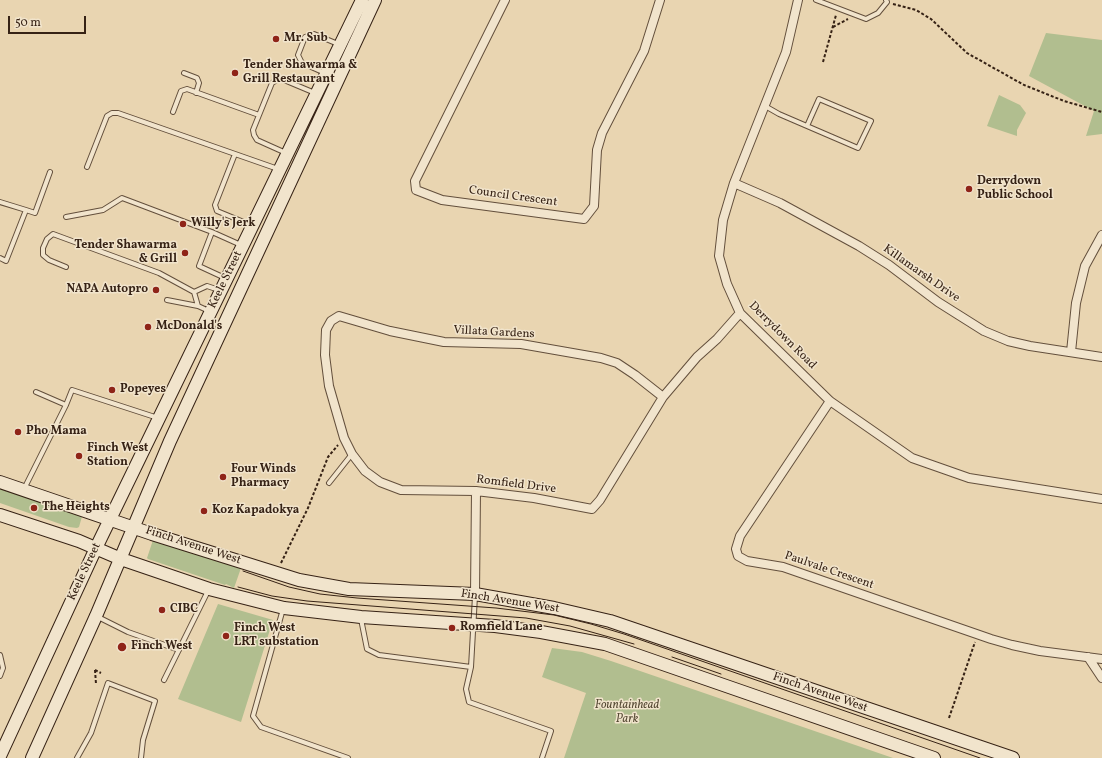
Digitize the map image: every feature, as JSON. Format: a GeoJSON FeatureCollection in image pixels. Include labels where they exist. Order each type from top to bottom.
{"type":"FeatureCollection","features":[{"type":"Feature","properties":{"kind":"main road","name":"Keele Street"},"geometry":{"type":"LineString","coordinates":[[0,756],[96,548],[362,0]]}},
{"type":"Feature","properties":{"kind":"main road","name":"Keele Street"},"geometry":{"type":"LineString","coordinates":[[32,758],[121,559],[170,441],[375,0]]}},
{"type":"Feature","properties":{"kind":"main road","name":"Finch Avenue West"},"geometry":{"type":"LineString","coordinates":[[0,482],[134,528],[226,556],[275,573],[320,585],[349,589],[475,594],[554,608],[610,621],[1013,758]]}},
{"type":"Feature","properties":{"kind":"main road","name":"Finch Avenue West"},"geometry":{"type":"LineString","coordinates":[[0,514],[96,548],[121,559],[209,589],[284,608],[361,617],[495,626],[541,632],[605,644],[934,758]]}},
{"type":"Feature","properties":{"kind":"street","name":"Council Crescent"},"geometry":{"type":"LineString","coordinates":[[505,0],[415,181],[416,190],[442,200],[584,219],[594,206],[597,150],[602,133],[644,51],[660,0]]}},
{"type":"Feature","properties":{"kind":"street","name":"Derrydown Road"},"geometry":{"type":"LineString","coordinates":[[798,0],[786,52],[734,183],[723,220],[719,256],[727,284],[740,313],[830,401],[912,458],[969,478],[1102,499]]}},
{"type":"Feature","properties":{"kind":"street","name":"Killamarsh Drive"},"geometry":{"type":"LineString","coordinates":[[734,183],[780,203],[859,246],[889,265],[938,302],[984,331],[1008,341],[1030,346],[1102,357]]}},
{"type":"Feature","properties":{"kind":"street"},"geometry":{"type":"LineString","coordinates":[[1071,352],[1076,303],[1084,266],[1102,235]]}},
{"type":"Feature","properties":{"kind":"street","name":"Romfield Drive"},"geometry":{"type":"LineString","coordinates":[[339,316],[331,321],[326,330],[325,355],[329,386],[344,438],[352,454],[365,471],[380,482],[401,490],[476,492],[534,498],[592,509],[600,500],[662,398],[697,357],[717,339],[740,313]]}},
{"type":"Feature","properties":{"kind":"street","name":"Villata Gardens"},"geometry":{"type":"LineString","coordinates":[[339,316],[390,331],[444,342],[521,344],[601,358],[617,363],[635,374],[662,398]]}},
{"type":"Feature","properties":{"kind":"street","name":"Paulvale Crescent"},"geometry":{"type":"LineString","coordinates":[[830,401],[740,536],[736,549],[738,556],[747,561],[783,567],[1012,645],[1033,650],[1102,659]]}},
{"type":"Feature","properties":{"kind":"street"},"geometry":{"type":"LineString","coordinates":[[475,594],[476,492]]}},
{"type":"Feature","properties":{"kind":"street"},"geometry":{"type":"LineString","coordinates":[[1088,657],[1102,678]]}},
{"type":"Feature","properties":{"kind":"lane"},"geometry":{"type":"LineString","coordinates":[[819,0],[866,19],[878,13],[886,1]]}},
{"type":"Feature","properties":{"kind":"lane"},"geometry":{"type":"LineString","coordinates":[[326,74],[302,63],[298,55],[305,37],[314,34],[340,45]]}},
{"type":"Feature","properties":{"kind":"lane"},"geometry":{"type":"LineString","coordinates":[[184,73],[197,78],[199,83],[196,92]]}},
{"type":"Feature","properties":{"kind":"lane"},"geometry":{"type":"LineString","coordinates":[[288,153],[257,140],[254,135],[253,130],[272,82],[284,80],[317,94]]}},
{"type":"Feature","properties":{"kind":"lane"},"geometry":{"type":"LineString","coordinates":[[173,112],[181,91],[187,89],[259,115]]}},
{"type":"Feature","properties":{"kind":"lane"},"geometry":{"type":"LineString","coordinates":[[765,106],[779,114],[858,148],[871,121],[819,99],[807,126]]}},
{"type":"Feature","properties":{"kind":"lane"},"geometry":{"type":"LineString","coordinates":[[87,167],[107,116],[112,113],[118,113],[280,170]]}},
{"type":"Feature","properties":{"kind":"lane"},"geometry":{"type":"LineString","coordinates":[[235,154],[215,205],[217,211],[253,226]]}},
{"type":"Feature","properties":{"kind":"lane"},"geometry":{"type":"LineString","coordinates":[[0,202],[35,213],[50,172]]}},
{"type":"Feature","properties":{"kind":"lane"},"geometry":{"type":"LineString","coordinates":[[66,217],[103,210],[122,198],[212,232],[243,246]]}},
{"type":"Feature","properties":{"kind":"lane"},"geometry":{"type":"LineString","coordinates":[[0,258],[6,261],[26,210]]}},
{"type":"Feature","properties":{"kind":"lane"},"geometry":{"type":"LineString","coordinates":[[212,232],[199,266],[227,278]]}},
{"type":"Feature","properties":{"kind":"lane"},"geometry":{"type":"LineString","coordinates":[[66,267],[49,260],[43,255],[42,248],[47,239],[53,234],[159,273],[194,292],[198,306]]}},
{"type":"Feature","properties":{"kind":"lane"},"geometry":{"type":"LineString","coordinates":[[194,292],[207,286],[221,291]]}},
{"type":"Feature","properties":{"kind":"lane"},"geometry":{"type":"LineString","coordinates":[[167,300],[198,306],[211,312]]}},
{"type":"Feature","properties":{"kind":"lane"},"geometry":{"type":"LineString","coordinates":[[23,490],[66,405],[72,390],[159,419]]}},
{"type":"Feature","properties":{"kind":"lane"},"geometry":{"type":"LineString","coordinates":[[36,392],[66,405]]}},
{"type":"Feature","properties":{"kind":"lane"},"geometry":{"type":"LineString","coordinates":[[329,483],[352,454]]}},
{"type":"Feature","properties":{"kind":"lane"},"geometry":{"type":"LineString","coordinates":[[164,680],[209,589]]}},
{"type":"Feature","properties":{"kind":"lane"},"geometry":{"type":"LineString","coordinates":[[475,594],[471,667],[466,689],[469,702],[551,732],[542,758]]}},
{"type":"Feature","properties":{"kind":"lane"},"geometry":{"type":"LineString","coordinates":[[284,608],[253,716],[261,727],[348,758]]}},
{"type":"Feature","properties":{"kind":"lane"},"geometry":{"type":"LineString","coordinates":[[96,616],[128,632],[179,650]]}},
{"type":"Feature","properties":{"kind":"lane"},"geometry":{"type":"LineString","coordinates":[[361,617],[367,649],[379,655],[471,667]]}},
{"type":"Feature","properties":{"kind":"lane"},"geometry":{"type":"LineString","coordinates":[[0,655],[2,668],[0,676]]}},
{"type":"Feature","properties":{"kind":"lane"},"geometry":{"type":"LineString","coordinates":[[77,758],[91,733],[108,683],[155,702],[143,740],[141,758]]}},
{"type":"Feature","properties":{"kind":"path"},"geometry":{"type":"LineString","coordinates":[[886,1],[916,10],[932,19],[968,53],[1024,85],[1064,101],[1102,112]]}},
{"type":"Feature","properties":{"kind":"path"},"geometry":{"type":"LineString","coordinates":[[823,62],[838,8]]}},
{"type":"Feature","properties":{"kind":"path"},"geometry":{"type":"LineString","coordinates":[[833,27],[856,15]]}},
{"type":"Feature","properties":{"kind":"path"},"geometry":{"type":"LineString","coordinates":[[275,573],[308,508],[328,457],[344,438]]}},
{"type":"Feature","properties":{"kind":"path"},"geometry":{"type":"LineString","coordinates":[[949,718],[977,634]]}},
{"type":"Feature","properties":{"kind":"path"},"geometry":{"type":"LineString","coordinates":[[96,684],[95,670],[101,673]]}},
{"type":"Feature","properties":{"kind":"green space"},"geometry":{"type":"Polygon","coordinates":[[[1046,33],[1102,40],[1102,134],[1086,136],[1094,111],[1029,76],[1046,33]]]}},
{"type":"Feature","properties":{"kind":"green space"},"geometry":{"type":"Polygon","coordinates":[[[999,95],[1020,105],[1026,113],[1017,130],[1017,136],[987,126],[999,95]]]}},
{"type":"Feature","properties":{"kind":"green space"},"geometry":{"type":"Polygon","coordinates":[[[0,485],[83,513],[79,527],[69,527],[0,503],[0,485]]]}},
{"type":"Feature","properties":{"kind":"green space"},"geometry":{"type":"Polygon","coordinates":[[[153,540],[241,568],[234,588],[226,584],[225,585],[148,559],[147,558],[153,540]]]}},
{"type":"Feature","properties":{"kind":"green space"},"geometry":{"type":"Polygon","coordinates":[[[218,604],[273,620],[241,722],[178,699],[218,604]]]}},
{"type":"Feature","properties":{"kind":"green space","name":"Fountainhead Park"},"geometry":{"type":"Polygon","coordinates":[[[552,648],[582,652],[611,661],[893,758],[564,758],[586,693],[542,677],[552,648]]]}},
{"type":"Feature","properties":{"kind":"tram line"},"geometry":{"type":"LineString","coordinates":[[243,571],[289,587],[320,594],[496,608],[554,615],[591,624],[624,634],[980,758]]}},
{"type":"Feature","properties":{"kind":"tram line"},"geometry":{"type":"LineString","coordinates":[[238,587],[272,596],[307,601],[526,618],[570,626],[634,644]]}},
{"type":"Feature","properties":{"kind":"tram line"},"geometry":{"type":"LineString","coordinates":[[672,657],[721,674]]}},
{"type":"Feature","properties":{"kind":"place","name":"Mr. Sub"},"geometry":{"type":"Point","coordinates":[276,39]}},
{"type":"Feature","properties":{"kind":"place","name":"Tender Shawarma & Grill Restaurant"},"geometry":{"type":"Point","coordinates":[235,73]}},
{"type":"Feature","properties":{"kind":"place","name":"Derrydown Public School"},"geometry":{"type":"Point","coordinates":[969,189]}},
{"type":"Feature","properties":{"kind":"place","name":"Willy's Jerk"},"geometry":{"type":"Point","coordinates":[183,224]}},
{"type":"Feature","properties":{"kind":"place","name":"Tender Shawarma & Grill"},"geometry":{"type":"Point","coordinates":[185,253]}},
{"type":"Feature","properties":{"kind":"place","name":"NAPA Autopro"},"geometry":{"type":"Point","coordinates":[156,290]}},
{"type":"Feature","properties":{"kind":"place","name":"McDonald's"},"geometry":{"type":"Point","coordinates":[148,327]}},
{"type":"Feature","properties":{"kind":"place","name":"Popeyes"},"geometry":{"type":"Point","coordinates":[112,390]}},
{"type":"Feature","properties":{"kind":"place","name":"Pho Mama"},"geometry":{"type":"Point","coordinates":[18,432]}},
{"type":"Feature","properties":{"kind":"place","name":"Finch West Station"},"geometry":{"type":"Point","coordinates":[79,456]}},
{"type":"Feature","properties":{"kind":"place","name":"Four Winds Pharmacy"},"geometry":{"type":"Point","coordinates":[223,477]}},
{"type":"Feature","properties":{"kind":"place","name":"The Heights"},"geometry":{"type":"Point","coordinates":[34,508]}},
{"type":"Feature","properties":{"kind":"place","name":"Koz Kapadokya"},"geometry":{"type":"Point","coordinates":[204,511]}},
{"type":"Feature","properties":{"kind":"place","name":"CIBC"},"geometry":{"type":"Point","coordinates":[162,610]}},
{"type":"Feature","properties":{"kind":"place","name":"Romfield Lane"},"geometry":{"type":"Point","coordinates":[452,628]}},
{"type":"Feature","properties":{"kind":"place","name":"Finch West LRT substation"},"geometry":{"type":"Point","coordinates":[226,636]}},
{"type":"Feature","properties":{"kind":"place","name":"Finch West"},"geometry":{"type":"Point","coordinates":[122,647]}}]}
